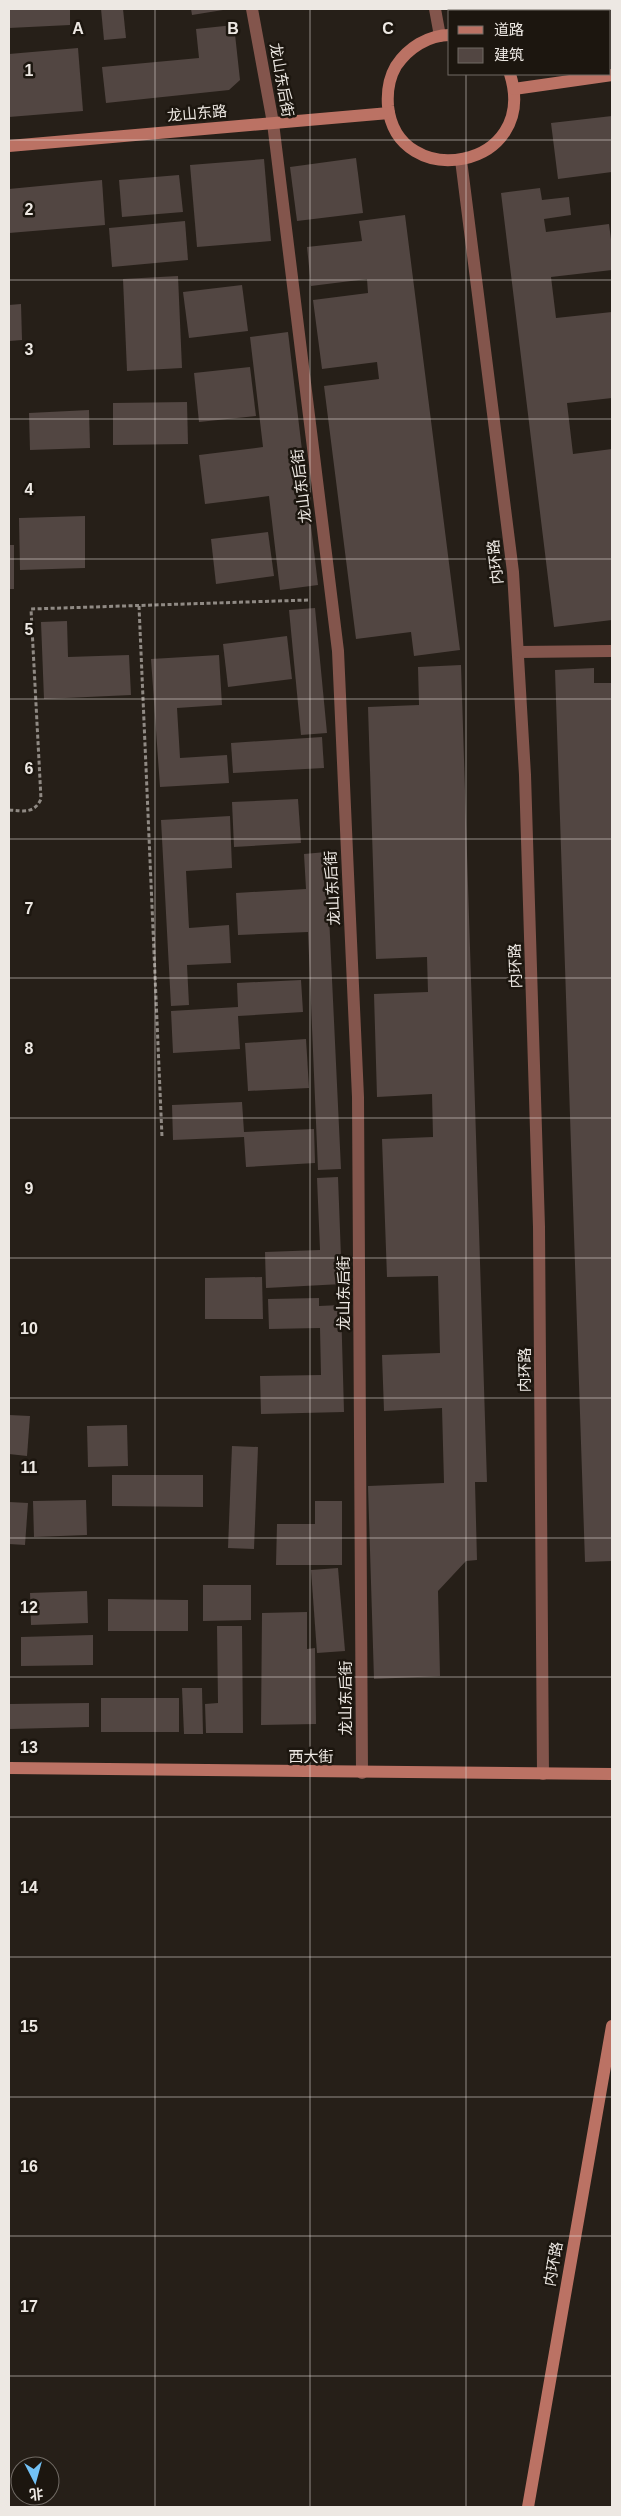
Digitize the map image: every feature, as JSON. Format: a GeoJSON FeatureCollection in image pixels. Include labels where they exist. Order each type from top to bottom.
{"type":"FeatureCollection","features":[{"type":"Feature","properties":{"kind":"street","name":"龙山东后街"},"geometry":{"type":"LineString","coordinates":[[252,9],[273,123],[338,651],[358,1097],[362,1773]]}},
{"type":"Feature","properties":{"kind":"street"},"geometry":{"type":"LineString","coordinates":[[435,9],[445,36],[424,41],[408,52],[396,67],[387,97],[389,113],[394,128],[416,151],[432,159],[461,160],[485,152],[499,140],[509,125],[514,107],[514,89],[510,75]]}},
{"type":"Feature","properties":{"kind":"street"},"geometry":{"type":"LineString","coordinates":[[514,89],[612,75]]}},
{"type":"Feature","properties":{"kind":"street","name":"龙山东路"},"geometry":{"type":"LineString","coordinates":[[9,146],[389,113]]}},
{"type":"Feature","properties":{"kind":"street","name":"内环路"},"geometry":{"type":"LineString","coordinates":[[461,160],[513,572],[519,652],[525,775],[539,1226],[543,1774]]}},
{"type":"Feature","properties":{"kind":"street"},"geometry":{"type":"LineString","coordinates":[[519,652],[612,651]]}},
{"type":"Feature","properties":{"kind":"street","name":"西大街"},"geometry":{"type":"LineString","coordinates":[[9,1768],[612,1774]]}},
{"type":"Feature","properties":{"kind":"street","name":"内环路"},"geometry":{"type":"LineString","coordinates":[[528,2507],[612,2026]]}},
{"type":"Feature","properties":{"kind":"path"},"geometry":{"type":"LineString","coordinates":[[9,810],[31,811],[37,807],[41,799],[31,608],[332,599]]}},
{"type":"Feature","properties":{"kind":"path"},"geometry":{"type":"LineString","coordinates":[[138,606],[162,1137]]}},
{"type":"Feature","properties":{"kind":"building"},"geometry":{"type":"Polygon","coordinates":[[[9,9],[70,9],[70,25],[9,28],[9,9]]]}},
{"type":"Feature","properties":{"kind":"building"},"geometry":{"type":"Polygon","coordinates":[[[101,9],[123,9],[126,38],[104,40],[101,9]]]}},
{"type":"Feature","properties":{"kind":"building"},"geometry":{"type":"Polygon","coordinates":[[[191,9],[223,9],[223,10],[192,15],[191,9]]]}},
{"type":"Feature","properties":{"kind":"building"},"geometry":{"type":"Polygon","coordinates":[[[234,25],[240,80],[229,90],[106,103],[102,67],[199,58],[196,29],[234,25]]]}},
{"type":"Feature","properties":{"kind":"building"},"geometry":{"type":"Polygon","coordinates":[[[78,48],[83,111],[9,117],[9,54],[78,48]]]}},
{"type":"Feature","properties":{"kind":"building"},"geometry":{"type":"Polygon","coordinates":[[[612,116],[612,172],[558,179],[551,123],[612,116]]]}},
{"type":"Feature","properties":{"kind":"building"},"geometry":{"type":"Polygon","coordinates":[[[356,158],[363,213],[297,221],[290,167],[356,158]]]}},
{"type":"Feature","properties":{"kind":"building"},"geometry":{"type":"Polygon","coordinates":[[[264,159],[271,241],[197,247],[190,165],[264,159]]]}},
{"type":"Feature","properties":{"kind":"building"},"geometry":{"type":"Polygon","coordinates":[[[179,175],[183,212],[122,217],[119,180],[179,175]]]}},
{"type":"Feature","properties":{"kind":"building"},"geometry":{"type":"Polygon","coordinates":[[[102,180],[105,225],[9,233],[9,189],[102,180]]]}},
{"type":"Feature","properties":{"kind":"building"},"geometry":{"type":"Polygon","coordinates":[[[540,188],[542,200],[569,197],[571,215],[544,219],[546,232],[609,224],[612,247],[612,270],[551,277],[556,318],[612,312],[612,398],[567,403],[573,454],[612,449],[612,620],[554,627],[501,193],[540,188]]]}},
{"type":"Feature","properties":{"kind":"building"},"geometry":{"type":"Polygon","coordinates":[[[405,215],[460,650],[414,656],[411,632],[356,639],[324,386],[379,379],[377,362],[322,369],[313,300],[368,293],[367,279],[311,286],[307,247],[362,241],[359,221],[405,215]]]}},
{"type":"Feature","properties":{"kind":"building"},"geometry":{"type":"Polygon","coordinates":[[[185,221],[188,260],[112,267],[109,228],[185,221]]]}},
{"type":"Feature","properties":{"kind":"building"},"geometry":{"type":"Polygon","coordinates":[[[178,276],[182,368],[127,371],[123,279],[178,276]]]}},
{"type":"Feature","properties":{"kind":"building"},"geometry":{"type":"Polygon","coordinates":[[[242,285],[248,331],[189,338],[183,292],[242,285]]]}},
{"type":"Feature","properties":{"kind":"building"},"geometry":{"type":"Polygon","coordinates":[[[21,304],[22,340],[9,341],[9,305],[21,304]]]}},
{"type":"Feature","properties":{"kind":"building"},"geometry":{"type":"Polygon","coordinates":[[[288,332],[318,585],[280,590],[269,496],[205,504],[199,455],[263,447],[250,337],[288,332]]]}},
{"type":"Feature","properties":{"kind":"building"},"geometry":{"type":"Polygon","coordinates":[[[250,367],[256,416],[199,422],[194,373],[250,367]]]}},
{"type":"Feature","properties":{"kind":"building"},"geometry":{"type":"Polygon","coordinates":[[[187,402],[188,444],[113,445],[113,403],[187,402]]]}},
{"type":"Feature","properties":{"kind":"building"},"geometry":{"type":"Polygon","coordinates":[[[89,410],[90,448],[30,450],[29,413],[89,410]]]}},
{"type":"Feature","properties":{"kind":"building"},"geometry":{"type":"Polygon","coordinates":[[[85,516],[85,568],[20,570],[19,518],[85,516]]]}},
{"type":"Feature","properties":{"kind":"building"},"geometry":{"type":"Polygon","coordinates":[[[268,532],[274,576],[216,584],[211,539],[268,532]]]}},
{"type":"Feature","properties":{"kind":"building"},"geometry":{"type":"Polygon","coordinates":[[[9,545],[14,545],[14,589],[9,589],[9,545]]]}},
{"type":"Feature","properties":{"kind":"building"},"geometry":{"type":"Polygon","coordinates":[[[315,608],[327,733],[301,735],[289,610],[315,608]]]}},
{"type":"Feature","properties":{"kind":"building"},"geometry":{"type":"Polygon","coordinates":[[[67,621],[68,657],[129,655],[131,695],[44,699],[41,622],[67,621]]]}},
{"type":"Feature","properties":{"kind":"building"},"geometry":{"type":"Polygon","coordinates":[[[287,636],[292,679],[228,687],[223,644],[287,636]]]}},
{"type":"Feature","properties":{"kind":"building"},"geometry":{"type":"Polygon","coordinates":[[[219,655],[222,705],[177,708],[180,758],[227,755],[229,783],[160,787],[151,659],[219,655]]]}},
{"type":"Feature","properties":{"kind":"building"},"geometry":{"type":"Polygon","coordinates":[[[461,665],[487,1482],[475,1482],[477,1560],[466,1561],[438,1591],[440,1676],[374,1679],[368,1486],[444,1483],[442,1408],[384,1411],[382,1355],[440,1353],[438,1276],[387,1277],[382,1139],[433,1137],[432,1094],[377,1097],[374,994],[428,992],[427,957],[376,959],[368,707],[419,705],[418,667],[461,665]]]}},
{"type":"Feature","properties":{"kind":"building"},"geometry":{"type":"Polygon","coordinates":[[[594,668],[594,683],[612,683],[612,1561],[585,1562],[555,670],[594,668]]]}},
{"type":"Feature","properties":{"kind":"building"},"geometry":{"type":"Polygon","coordinates":[[[322,737],[324,768],[233,773],[231,743],[322,737]]]}},
{"type":"Feature","properties":{"kind":"building"},"geometry":{"type":"Polygon","coordinates":[[[298,799],[301,843],[234,847],[232,802],[298,799]]]}},
{"type":"Feature","properties":{"kind":"building"},"geometry":{"type":"Polygon","coordinates":[[[230,816],[232,868],[186,871],[189,928],[229,925],[231,963],[187,965],[189,1005],[171,1006],[161,820],[230,816]]]}},
{"type":"Feature","properties":{"kind":"building"},"geometry":{"type":"Polygon","coordinates":[[[326,852],[341,1169],[318,1170],[308,932],[238,935],[236,893],[306,889],[304,854],[326,852]]]}},
{"type":"Feature","properties":{"kind":"building"},"geometry":{"type":"Polygon","coordinates":[[[301,980],[303,1012],[238,1016],[240,1049],[173,1053],[171,1011],[238,1007],[237,983],[301,980]]]}},
{"type":"Feature","properties":{"kind":"building"},"geometry":{"type":"Polygon","coordinates":[[[306,1039],[309,1088],[248,1091],[245,1043],[306,1039]]]}},
{"type":"Feature","properties":{"kind":"building"},"geometry":{"type":"Polygon","coordinates":[[[242,1102],[244,1132],[314,1129],[315,1163],[246,1167],[244,1137],[173,1140],[172,1105],[242,1102]]]}},
{"type":"Feature","properties":{"kind":"building"},"geometry":{"type":"Polygon","coordinates":[[[338,1177],[342,1284],[266,1288],[265,1252],[320,1250],[317,1178],[338,1177]]]}},
{"type":"Feature","properties":{"kind":"building"},"geometry":{"type":"Polygon","coordinates":[[[262,1277],[263,1319],[205,1319],[205,1278],[262,1277]]]}},
{"type":"Feature","properties":{"kind":"building"},"geometry":{"type":"Polygon","coordinates":[[[319,1298],[319,1306],[341,1305],[344,1412],[261,1414],[260,1376],[321,1375],[320,1328],[269,1329],[268,1299],[319,1298]]]}},
{"type":"Feature","properties":{"kind":"building"},"geometry":{"type":"Polygon","coordinates":[[[9,1415],[30,1416],[27,1456],[9,1454],[9,1415]]]}},
{"type":"Feature","properties":{"kind":"building"},"geometry":{"type":"Polygon","coordinates":[[[127,1425],[128,1466],[88,1467],[87,1426],[127,1425]]]}},
{"type":"Feature","properties":{"kind":"building"},"geometry":{"type":"Polygon","coordinates":[[[232,1446],[258,1447],[254,1549],[228,1548],[232,1446]]]}},
{"type":"Feature","properties":{"kind":"building"},"geometry":{"type":"Polygon","coordinates":[[[112,1475],[203,1475],[203,1507],[112,1506],[112,1475]]]}},
{"type":"Feature","properties":{"kind":"building"},"geometry":{"type":"Polygon","coordinates":[[[86,1500],[87,1535],[34,1537],[33,1501],[86,1500]]]}},
{"type":"Feature","properties":{"kind":"building"},"geometry":{"type":"Polygon","coordinates":[[[315,1501],[342,1501],[342,1565],[276,1565],[277,1524],[315,1524],[315,1501]]]}},
{"type":"Feature","properties":{"kind":"building"},"geometry":{"type":"Polygon","coordinates":[[[9,1502],[28,1503],[25,1545],[9,1544],[9,1502]]]}},
{"type":"Feature","properties":{"kind":"building"},"geometry":{"type":"Polygon","coordinates":[[[338,1568],[345,1651],[317,1653],[311,1570],[338,1568]]]}},
{"type":"Feature","properties":{"kind":"building"},"geometry":{"type":"Polygon","coordinates":[[[203,1585],[251,1585],[251,1620],[203,1621],[203,1585]]]}},
{"type":"Feature","properties":{"kind":"building"},"geometry":{"type":"Polygon","coordinates":[[[87,1591],[88,1623],[31,1625],[30,1593],[87,1591]]]}},
{"type":"Feature","properties":{"kind":"building"},"geometry":{"type":"Polygon","coordinates":[[[108,1599],[188,1600],[188,1631],[108,1631],[108,1599]]]}},
{"type":"Feature","properties":{"kind":"building"},"geometry":{"type":"Polygon","coordinates":[[[307,1612],[307,1649],[315,1648],[316,1724],[261,1725],[262,1613],[307,1612]]]}},
{"type":"Feature","properties":{"kind":"building"},"geometry":{"type":"Polygon","coordinates":[[[217,1626],[242,1626],[243,1733],[206,1733],[205,1704],[218,1703],[217,1626]]]}},
{"type":"Feature","properties":{"kind":"building"},"geometry":{"type":"Polygon","coordinates":[[[93,1635],[93,1665],[21,1666],[21,1637],[93,1635]]]}},
{"type":"Feature","properties":{"kind":"building"},"geometry":{"type":"Polygon","coordinates":[[[182,1688],[202,1688],[203,1734],[184,1734],[182,1688]]]}},
{"type":"Feature","properties":{"kind":"building"},"geometry":{"type":"Polygon","coordinates":[[[101,1698],[179,1698],[179,1732],[101,1732],[101,1698]]]}},
{"type":"Feature","properties":{"kind":"building"},"geometry":{"type":"Polygon","coordinates":[[[89,1703],[89,1727],[9,1729],[9,1704],[89,1703]]]}}]}
